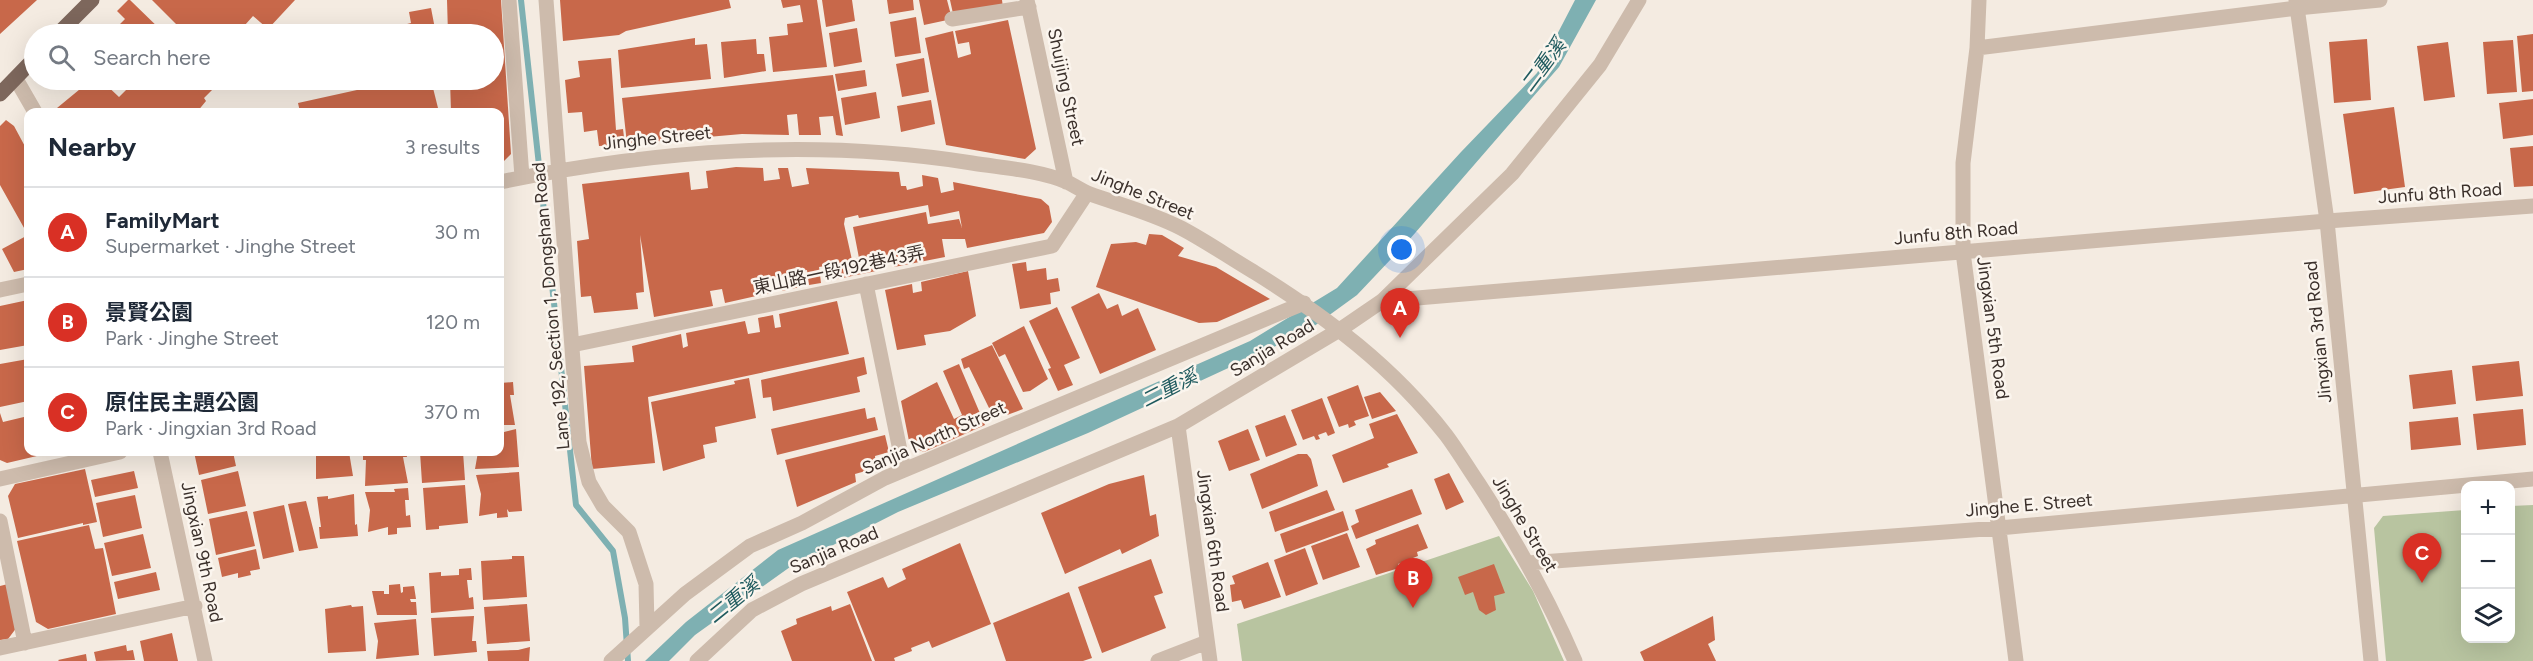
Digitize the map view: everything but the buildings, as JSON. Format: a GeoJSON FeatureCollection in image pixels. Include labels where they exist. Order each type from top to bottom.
{"type":"FeatureCollection","features":[{"type":"Feature","properties":{"kind":"main road"},"geometry":{"type":"LineString","coordinates":[[68,24],[92,0]]}},
{"type":"Feature","properties":{"kind":"main road"},"geometry":{"type":"LineString","coordinates":[[0,94],[24,70]]}},
{"type":"Feature","properties":{"kind":"street","name":"Lane 192, Section 1, Dongshan Road"},"geometry":{"type":"LineString","coordinates":[[509,0],[522,177]]}},
{"type":"Feature","properties":{"kind":"street","name":"Lane 192, Section 1, Dongshan Road"},"geometry":{"type":"LineString","coordinates":[[546,0],[579,442],[589,482],[603,506],[629,532],[646,584],[647,627]]}},
{"type":"Feature","properties":{"kind":"street","name":"Sanjia Road"},"geometry":{"type":"LineString","coordinates":[[697,661],[752,610],[801,584],[1178,426],[1341,329],[1382,301],[1512,174],[1600,65],[1639,0]]}},
{"type":"Feature","properties":{"kind":"street","name":"Jingxian 5th Road"},"geometry":{"type":"LineString","coordinates":[[1979,0],[1977,48],[1963,163],[1963,252],[2016,661]]}},
{"type":"Feature","properties":{"kind":"street"},"geometry":{"type":"LineString","coordinates":[[1977,48],[2297,4],[2379,0]]}},
{"type":"Feature","properties":{"kind":"street"},"geometry":{"type":"LineString","coordinates":[[952,19],[1028,3]]}},
{"type":"Feature","properties":{"kind":"street","name":"Shuijing Street"},"geometry":{"type":"LineString","coordinates":[[1028,3],[1066,182]]}},
{"type":"Feature","properties":{"kind":"street","name":"Jingxian 3rd Road"},"geometry":{"type":"LineString","coordinates":[[2297,4],[2326,221],[2371,661]]}},
{"type":"Feature","properties":{"kind":"street"},"geometry":{"type":"LineString","coordinates":[[16,79],[33,108]]}},
{"type":"Feature","properties":{"kind":"street","name":"Jinghe Street"},"geometry":{"type":"LineString","coordinates":[[504,181],[559,170],[702,152],[823,148],[917,154],[1028,172],[1066,182],[1087,193],[1138,209],[1181,228],[1304,303],[1341,329],[1383,367],[1446,435],[1528,563],[1575,661]]}},
{"type":"Feature","properties":{"kind":"street","name":"東山路一段192巷43弄"},"geometry":{"type":"LineString","coordinates":[[572,345],[1052,246],[1087,193]]}},
{"type":"Feature","properties":{"kind":"street","name":"Junfu 8th Road"},"geometry":{"type":"LineString","coordinates":[[1382,301],[2326,221],[2533,206]]}},
{"type":"Feature","properties":{"kind":"street"},"geometry":{"type":"LineString","coordinates":[[866,284],[904,470]]}},
{"type":"Feature","properties":{"kind":"street"},"geometry":{"type":"LineString","coordinates":[[0,290],[24,285]]}},
{"type":"Feature","properties":{"kind":"street","name":"Sanjia North Street"},"geometry":{"type":"LineString","coordinates":[[611,661],[685,594],[750,546],[802,523],[904,470],[1304,303]]}},
{"type":"Feature","properties":{"kind":"street","name":"Jingxian 6th Road"},"geometry":{"type":"LineString","coordinates":[[1178,426],[1210,661]]}},
{"type":"Feature","properties":{"kind":"street"},"geometry":{"type":"LineString","coordinates":[[0,479],[102,456]]}},
{"type":"Feature","properties":{"kind":"street","name":"Jingxian 9th Road"},"geometry":{"type":"LineString","coordinates":[[161,456],[205,661]]}},
{"type":"Feature","properties":{"kind":"street","name":"Jinghe E. Street"},"geometry":{"type":"LineString","coordinates":[[1528,563],[1999,528],[2533,479]]}},
{"type":"Feature","properties":{"kind":"street"},"geometry":{"type":"LineString","coordinates":[[0,521],[25,643]]}},
{"type":"Feature","properties":{"kind":"street"},"geometry":{"type":"LineString","coordinates":[[0,648],[195,606]]}},
{"type":"Feature","properties":{"kind":"street"},"geometry":{"type":"LineString","coordinates":[[1158,661],[1207,642]]}},
{"type":"Feature","properties":{"kind":"green space"},"geometry":{"type":"Polygon","coordinates":[[[2533,505],[2533,661],[2386,661],[2374,528],[2383,516],[2461,510],[2461,643],[2515,643],[2515,506],[2533,505]]]}},
{"type":"Feature","properties":{"kind":"green space"},"geometry":{"type":"Polygon","coordinates":[[[1499,536],[1533,591],[1564,661],[1242,661],[1237,624],[1499,536]]]}},
{"type":"Feature","properties":{"kind":"water","name":"二重溪"},"geometry":{"type":"Polygon","coordinates":[[[1575,0],[1596,0],[1559,67],[1409,240],[1357,295],[1306,332],[1088,433],[898,512],[790,567],[695,635],[669,661],[645,661],[686,622],[778,550],[1250,341],[1337,288],[1461,152],[1537,73],[1575,0]]]}},
{"type":"Feature","properties":{"kind":"waterway"},"geometry":{"type":"LineString","coordinates":[[521,0],[576,505],[613,551],[625,618],[628,661]]}},
{"type":"Feature","properties":{"kind":"place","name":"FamilyMart"},"geometry":{"type":"Point","coordinates":[1400,338]}},
{"type":"Feature","properties":{"kind":"place","name":"原住民主題公園"},"geometry":{"type":"Point","coordinates":[2422,583]}},
{"type":"Feature","properties":{"kind":"place","name":"景賢公園"},"geometry":{"type":"Point","coordinates":[1413,608]}}]}
